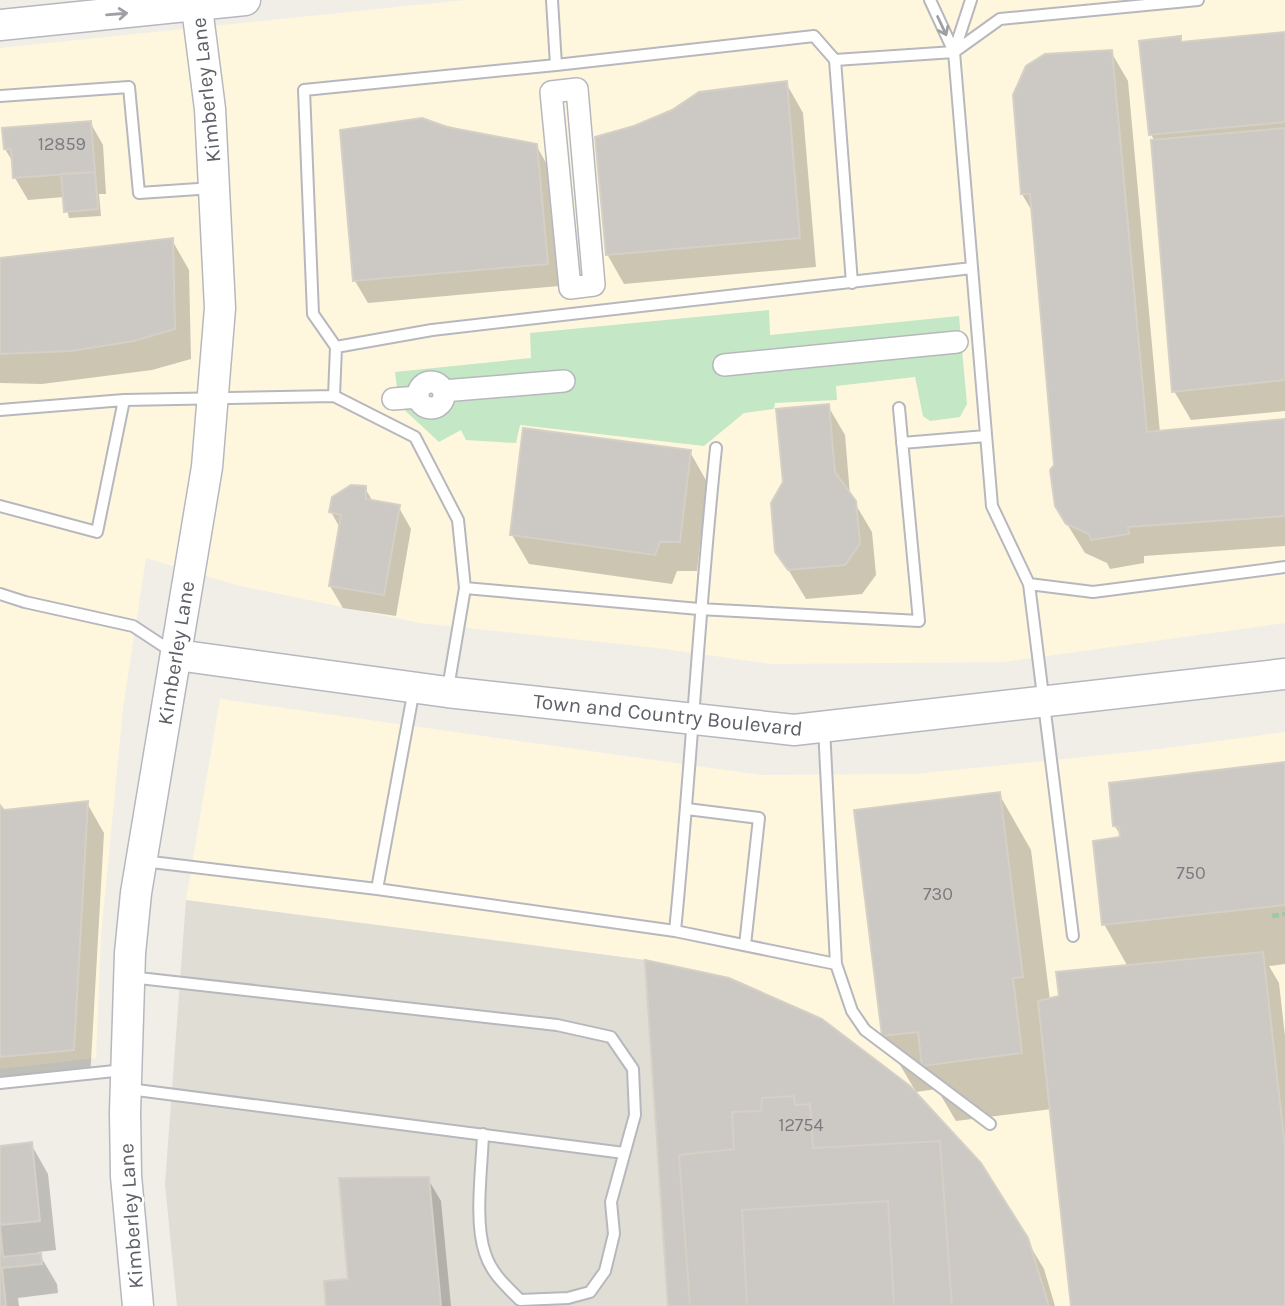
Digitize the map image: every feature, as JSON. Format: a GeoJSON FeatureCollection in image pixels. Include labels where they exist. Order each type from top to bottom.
{"type":"FeatureCollection","features":[{"type":"Feature","properties":{"kind":"street"},"geometry":{"type":"LineString","coordinates":[[45,20],[70,0]]}},
{"type":"Feature","properties":{"kind":"street"},"geometry":{"type":"LineString","coordinates":[[0,25],[245,0]]}},
{"type":"Feature","properties":{"kind":"street","name":"Kimberley Lane"},"geometry":{"type":"LineString","coordinates":[[138,1306],[126,1176],[130,977],[142,861],[206,467],[220,308],[210,109],[196,4]]}},
{"type":"Feature","properties":{"kind":"street"},"geometry":{"type":"LineString","coordinates":[[577,89],[582,144],[594,285],[570,288],[551,92],[577,89]]}},
{"type":"Feature","properties":{"kind":"street"},"geometry":{"type":"LineString","coordinates":[[556,146],[582,144]]}},
{"type":"Feature","properties":{"kind":"street"},"geometry":{"type":"LineString","coordinates":[[559,184],[585,181]]}},
{"type":"Feature","properties":{"kind":"street"},"geometry":{"type":"LineString","coordinates":[[563,216],[588,214]]}},
{"type":"Feature","properties":{"kind":"street"},"geometry":{"type":"LineString","coordinates":[[566,252],[591,249]]}},
{"type":"Feature","properties":{"kind":"street"},"geometry":{"type":"LineString","coordinates":[[724,365],[957,342]]}},
{"type":"Feature","properties":{"kind":"street"},"geometry":{"type":"LineString","coordinates":[[393,399],[418,397],[425,407],[434,408],[442,403],[443,391],[564,382]]}},
{"type":"Feature","properties":{"kind":"street","name":"Town and Country Boulevard"},"geometry":{"type":"LineString","coordinates":[[177,655],[414,688],[794,730],[1285,674]]}},
{"type":"Feature","properties":{"kind":"lane"},"geometry":{"type":"LineString","coordinates":[[552,0],[556,65]]}},
{"type":"Feature","properties":{"kind":"lane"},"geometry":{"type":"LineString","coordinates":[[930,0],[954,52],[992,506],[1029,584],[1073,936]]}},
{"type":"Feature","properties":{"kind":"lane"},"geometry":{"type":"LineString","coordinates":[[954,52],[971,0]]}},
{"type":"Feature","properties":{"kind":"lane"},"geometry":{"type":"LineString","coordinates":[[835,60],[954,52],[1000,19],[1198,0]]}},
{"type":"Feature","properties":{"kind":"lane"},"geometry":{"type":"LineString","coordinates":[[334,396],[336,347],[313,314],[304,90],[814,36],[835,60],[852,283]]}},
{"type":"Feature","properties":{"kind":"lane"},"geometry":{"type":"LineString","coordinates":[[0,96],[129,87],[139,193],[216,187]]}},
{"type":"Feature","properties":{"kind":"lane"},"geometry":{"type":"LineString","coordinates":[[336,347],[432,330],[972,268]]}},
{"type":"Feature","properties":{"kind":"lane"},"geometry":{"type":"LineString","coordinates":[[0,410],[124,400],[334,396],[415,437],[458,520],[465,588],[447,692]]}},
{"type":"Feature","properties":{"kind":"lane"},"geometry":{"type":"LineString","coordinates":[[0,506],[97,532],[124,400]]}},
{"type":"Feature","properties":{"kind":"lane"},"geometry":{"type":"LineString","coordinates":[[465,588],[699,608],[919,621],[899,408]]}},
{"type":"Feature","properties":{"kind":"lane"},"geometry":{"type":"LineString","coordinates":[[902,443],[986,436]]}},
{"type":"Feature","properties":{"kind":"lane"},"geometry":{"type":"LineString","coordinates":[[675,931],[687,809],[699,608],[716,448]]}},
{"type":"Feature","properties":{"kind":"lane"},"geometry":{"type":"LineString","coordinates":[[1029,584],[1093,592],[1285,567]]}},
{"type":"Feature","properties":{"kind":"lane"},"geometry":{"type":"LineString","coordinates":[[0,594],[133,626],[177,655]]}},
{"type":"Feature","properties":{"kind":"lane"},"geometry":{"type":"LineString","coordinates":[[377,889],[414,688]]}},
{"type":"Feature","properties":{"kind":"lane"},"geometry":{"type":"LineString","coordinates":[[824,728],[836,964],[852,1011],[866,1030],[990,1124]]}},
{"type":"Feature","properties":{"kind":"lane"},"geometry":{"type":"LineString","coordinates":[[687,809],[759,818],[745,945]]}},
{"type":"Feature","properties":{"kind":"lane"},"geometry":{"type":"LineString","coordinates":[[142,861],[377,889],[675,931],[836,964]]}},
{"type":"Feature","properties":{"kind":"lane"},"geometry":{"type":"LineString","coordinates":[[130,977],[557,1025],[611,1037],[633,1069],[635,1115],[611,1202],[614,1234],[605,1270],[590,1292],[568,1298],[520,1300],[499,1280],[484,1252],[481,1218],[483,1135]]}},
{"type":"Feature","properties":{"kind":"lane"},"geometry":{"type":"LineString","coordinates":[[0,1083],[126,1079],[483,1135],[624,1153]]}},
{"type":"Feature","properties":{"kind":"path"},"geometry":{"type":"LineString","coordinates":[[1272,916],[1285,914]]}},
{"type":"Feature","properties":{"kind":"shaded area"},"geometry":{"type":"Polygon","coordinates":[[[465,0],[1285,0],[1285,623],[1003,662],[771,664],[658,648],[420,623],[236,585],[146,558],[123,708],[101,936],[96,1058],[0,1069],[0,48],[465,0]]]}},
{"type":"Feature","properties":{"kind":"shaded area"},"geometry":{"type":"Polygon","coordinates":[[[220,699],[761,775],[915,774],[1152,750],[1285,732],[1285,1306],[1049,1306],[1028,1238],[982,1163],[910,1086],[822,1019],[729,978],[645,960],[186,900],[220,699]]]}},
{"type":"Feature","properties":{"kind":"shaded area"},"geometry":{"type":"Polygon","coordinates":[[[186,900],[645,960],[668,1306],[177,1306],[165,1184],[186,900]]]}},
{"type":"Feature","properties":{"kind":"green space"},"geometry":{"type":"Polygon","coordinates":[[[769,310],[770,335],[959,316],[967,404],[960,417],[930,421],[923,416],[915,377],[836,386],[837,400],[775,403],[774,409],[744,413],[704,446],[520,425],[516,443],[466,440],[461,430],[439,442],[399,405],[395,372],[531,358],[530,333],[769,310]]]}},
{"type":"Feature","properties":{"kind":"building"},"geometry":{"type":"Polygon","coordinates":[[[1285,32],[1285,122],[1149,135],[1139,41],[1181,36],[1181,42],[1285,32]]]}},
{"type":"Feature","properties":{"kind":"building"},"geometry":{"type":"Polygon","coordinates":[[[1112,50],[1147,432],[1285,419],[1285,516],[1128,527],[1129,534],[1091,540],[1089,534],[1066,524],[1055,506],[1050,470],[1054,465],[1030,194],[1021,194],[1013,95],[1026,66],[1045,54],[1112,50]]]}},
{"type":"Feature","properties":{"kind":"building"},"geometry":{"type":"Polygon","coordinates":[[[787,81],[800,238],[606,255],[595,137],[634,126],[672,110],[699,92],[787,81]]]}},
{"type":"Feature","properties":{"kind":"building"},"geometry":{"type":"Polygon","coordinates":[[[422,118],[447,127],[537,144],[548,264],[353,281],[340,130],[422,118]]]}},
{"type":"Feature","properties":{"kind":"building"},"geometry":{"type":"Polygon","coordinates":[[[91,121],[95,172],[13,178],[11,149],[4,149],[2,128],[91,121]]]}},
{"type":"Feature","properties":{"kind":"building"},"geometry":{"type":"Polygon","coordinates":[[[1285,128],[1285,380],[1172,392],[1151,140],[1285,128]]]}},
{"type":"Feature","properties":{"kind":"building"},"geometry":{"type":"Polygon","coordinates":[[[95,172],[98,209],[64,212],[61,174],[95,172]]]}},
{"type":"Feature","properties":{"kind":"building"},"geometry":{"type":"Polygon","coordinates":[[[173,238],[175,329],[134,341],[71,351],[0,354],[0,258],[173,238]]]}},
{"type":"Feature","properties":{"kind":"building"},"geometry":{"type":"Polygon","coordinates":[[[829,404],[835,472],[856,501],[860,544],[845,565],[788,570],[775,552],[771,503],[783,482],[776,409],[829,404]]]}},
{"type":"Feature","properties":{"kind":"building"},"geometry":{"type":"Polygon","coordinates":[[[523,428],[691,450],[680,542],[660,542],[655,555],[510,535],[523,428]]]}},
{"type":"Feature","properties":{"kind":"building"},"geometry":{"type":"Polygon","coordinates":[[[351,485],[366,486],[366,499],[400,505],[384,595],[329,586],[341,515],[329,512],[332,497],[351,485]]]}},
{"type":"Feature","properties":{"kind":"building"},"geometry":{"type":"Polygon","coordinates":[[[1285,762],[1285,905],[1102,925],[1093,841],[1120,837],[1119,827],[1113,826],[1109,783],[1285,762]]]}},
{"type":"Feature","properties":{"kind":"building"},"geometry":{"type":"Polygon","coordinates":[[[1000,792],[1023,977],[1013,978],[1022,1053],[922,1066],[918,1032],[882,1036],[854,810],[1000,792]]]}},
{"type":"Feature","properties":{"kind":"building"},"geometry":{"type":"Polygon","coordinates":[[[88,801],[74,1050],[0,1057],[0,805],[4,810],[88,801]]]}},
{"type":"Feature","properties":{"kind":"building"},"geometry":{"type":"Polygon","coordinates":[[[1263,952],[1285,1147],[1285,1306],[1071,1306],[1038,1001],[1059,996],[1056,972],[1263,952]]]}},
{"type":"Feature","properties":{"kind":"building"},"geometry":{"type":"Polygon","coordinates":[[[645,960],[729,978],[822,1019],[910,1086],[981,1163],[1028,1238],[1049,1306],[668,1306],[645,960]]]}},
{"type":"Feature","properties":{"kind":"building"},"geometry":{"type":"Polygon","coordinates":[[[794,1096],[795,1105],[810,1104],[813,1148],[940,1141],[952,1306],[894,1306],[888,1201],[742,1210],[747,1306],[690,1306],[679,1155],[734,1149],[732,1112],[761,1111],[762,1098],[794,1096]]]}},
{"type":"Feature","properties":{"kind":"building"},"geometry":{"type":"Polygon","coordinates":[[[32,1142],[40,1221],[0,1225],[0,1146],[32,1142]]]}},
{"type":"Feature","properties":{"kind":"building"},"geometry":{"type":"Polygon","coordinates":[[[429,1177],[441,1306],[326,1306],[324,1281],[348,1279],[339,1178],[429,1177]]]}},
{"type":"Feature","properties":{"kind":"building"},"geometry":{"type":"Polygon","coordinates":[[[0,1226],[3,1257],[41,1253],[42,1264],[2,1268],[6,1306],[0,1306],[0,1226]]]}}]}
